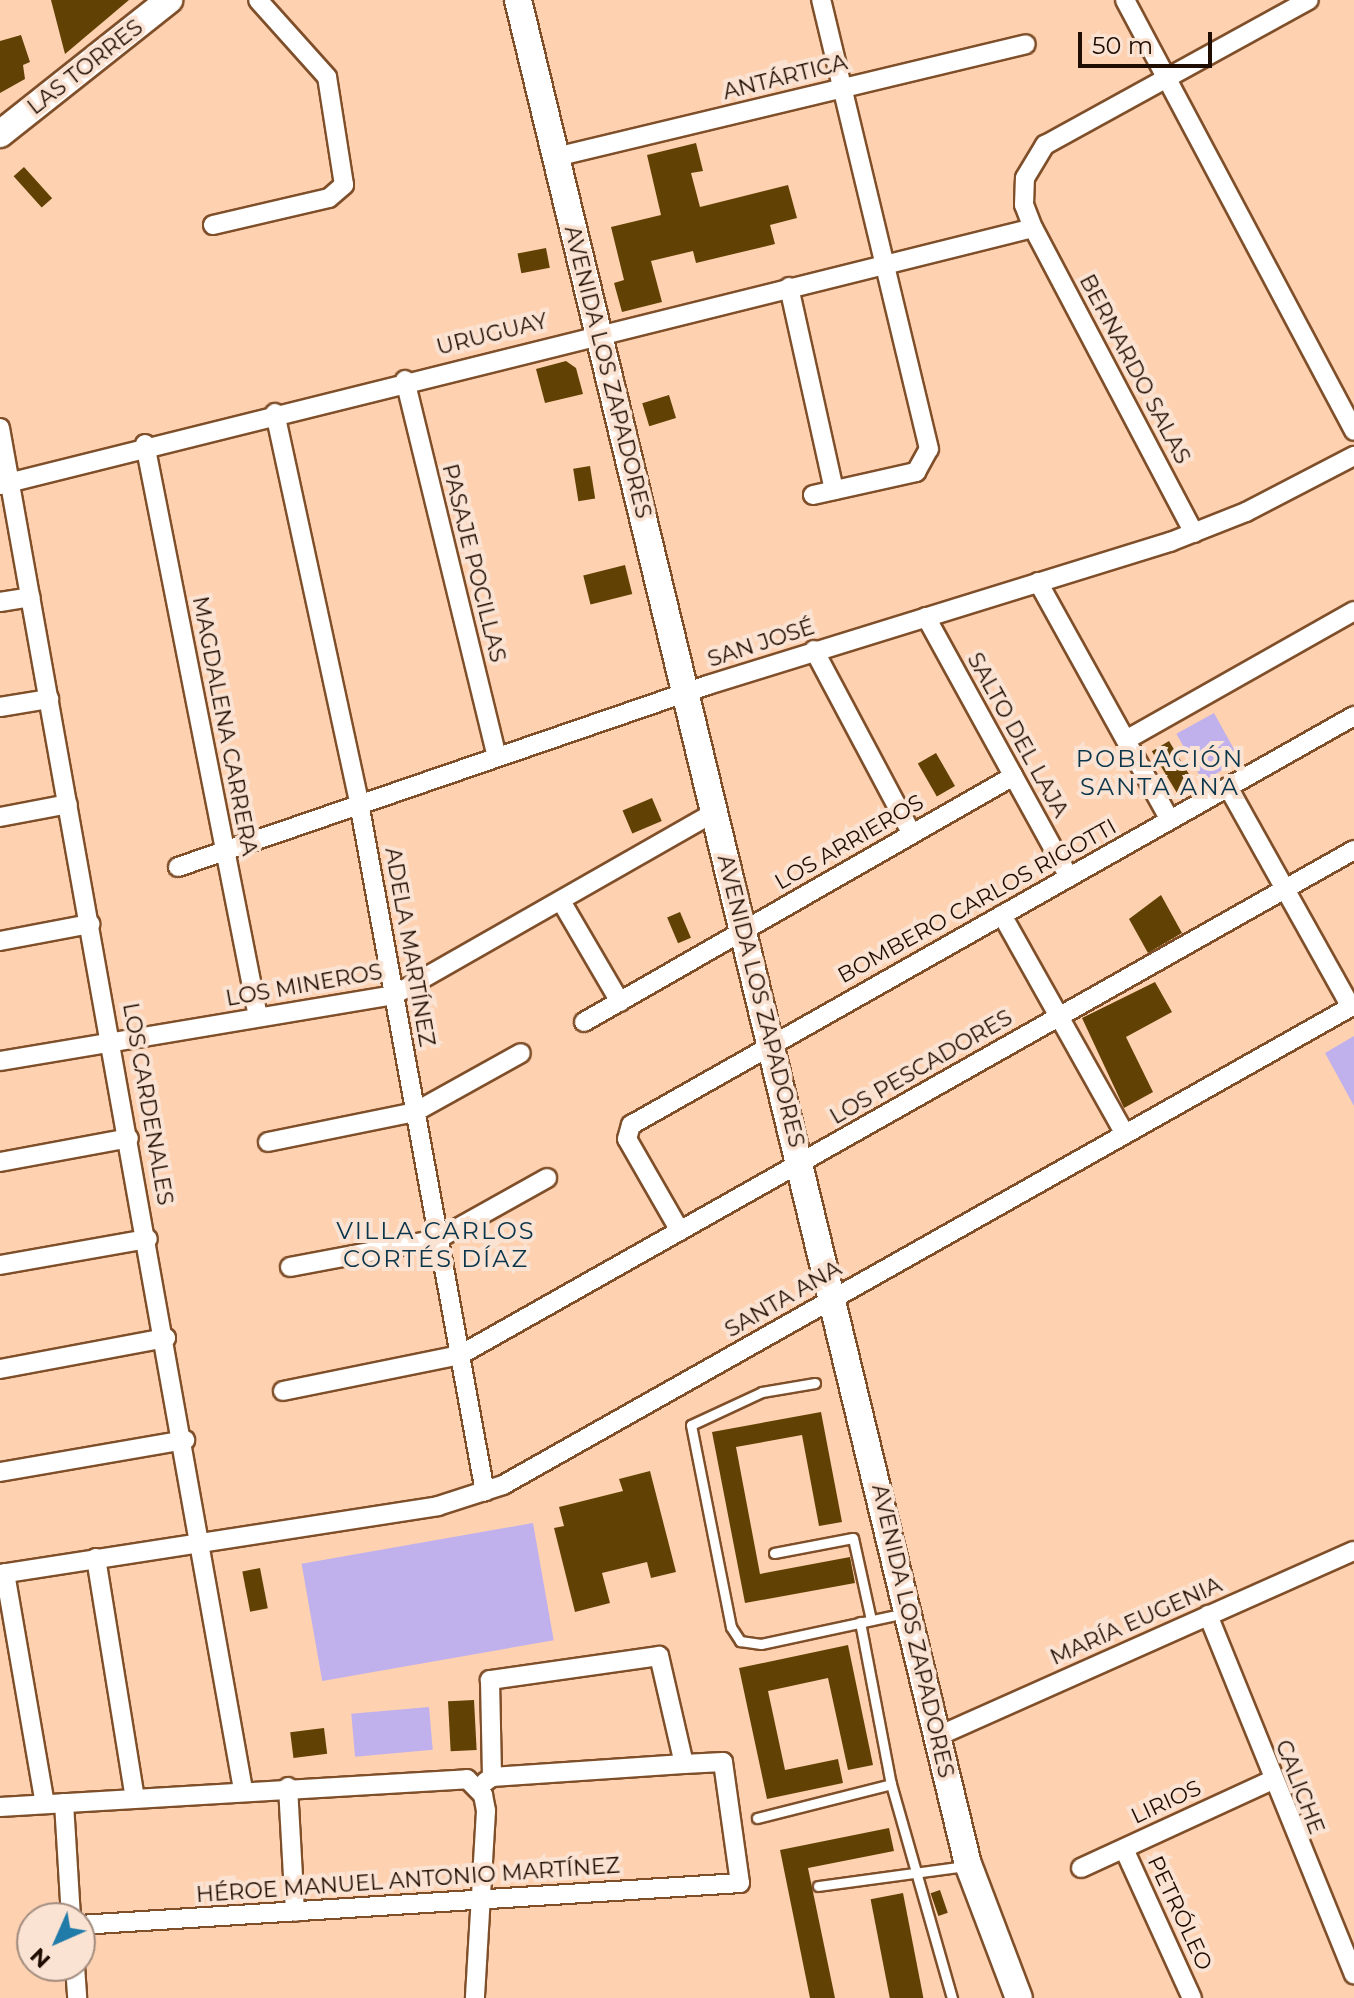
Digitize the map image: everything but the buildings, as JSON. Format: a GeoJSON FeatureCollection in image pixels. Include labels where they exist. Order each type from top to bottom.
{"type":"FeatureCollection","features":[{"type":"Feature","properties":{"kind":"main road","name":"LAS TORRES"},"geometry":{"type":"LineString","coordinates":[[0,134],[169,0]]}},
{"type":"Feature","properties":{"kind":"main road","name":"AVENIDA LOS ZAPADORES"},"geometry":{"type":"LineString","coordinates":[[518,0],[745,930],[968,1864],[1019,1998]]}},
{"type":"Feature","properties":{"kind":"street"},"geometry":{"type":"LineString","coordinates":[[213,225],[329,198],[344,185],[327,77],[258,0]]}},
{"type":"Feature","properties":{"kind":"street"},"geometry":{"type":"LineString","coordinates":[[813,495],[916,472],[928,456],[821,0]]}},
{"type":"Feature","properties":{"kind":"street"},"geometry":{"type":"LineString","coordinates":[[1125,0],[1354,431]]}},
{"type":"Feature","properties":{"kind":"street","name":"BERNARDO SALAS"},"geometry":{"type":"LineString","coordinates":[[1194,533],[1033,228],[1023,187],[1037,152],[1309,0]]}},
{"type":"Feature","properties":{"kind":"street","name":"ANTÁRTICA"},"geometry":{"type":"LineString","coordinates":[[556,157],[1026,44]]}},
{"type":"Feature","properties":{"kind":"street","name":"URUGUAY"},"geometry":{"type":"LineString","coordinates":[[5,482],[145,444],[598,332],[1033,228]]}},
{"type":"Feature","properties":{"kind":"street"},"geometry":{"type":"LineString","coordinates":[[789,287],[834,490]]}},
{"type":"Feature","properties":{"kind":"street","name":"PASAJE POCILLAS"},"geometry":{"type":"LineString","coordinates":[[405,380],[497,757]]}},
{"type":"Feature","properties":{"kind":"street","name":"ADELA MARTÍNEZ"},"geometry":{"type":"LineString","coordinates":[[275,413],[359,803],[485,1492]]}},
{"type":"Feature","properties":{"kind":"street","name":"LOS CARDENALES"},"geometry":{"type":"LineString","coordinates":[[0,428],[5,482],[31,597],[185,1440],[243,1790]]}},
{"type":"Feature","properties":{"kind":"street","name":"MAGDALENA CARRERA"},"geometry":{"type":"LineString","coordinates":[[145,444],[258,1017]]}},
{"type":"Feature","properties":{"kind":"street","name":"SAN JOSÉ"},"geometry":{"type":"LineString","coordinates":[[178,867],[686,692],[1194,533],[1354,456]]}},
{"type":"Feature","properties":{"kind":"street"},"geometry":{"type":"LineString","coordinates":[[1038,582],[1170,820]]}},
{"type":"Feature","properties":{"kind":"street"},"geometry":{"type":"LineString","coordinates":[[0,602],[31,597]]}},
{"type":"Feature","properties":{"kind":"street"},"geometry":{"type":"LineString","coordinates":[[1126,740],[1354,611]]}},
{"type":"Feature","properties":{"kind":"street","name":"SALTO DEL LAJA"},"geometry":{"type":"LineString","coordinates":[[926,617],[1069,877]]}},
{"type":"Feature","properties":{"kind":"street"},"geometry":{"type":"LineString","coordinates":[[814,650],[912,834]]}},
{"type":"Feature","properties":{"kind":"street"},"geometry":{"type":"LineString","coordinates":[[0,707],[49,699]]}},
{"type":"Feature","properties":{"kind":"street","name":"BOMBERO CARLOS RIGOTTI"},"geometry":{"type":"LineString","coordinates":[[680,1231],[626,1132],[772,1045],[1354,716]]}},
{"type":"Feature","properties":{"kind":"street","name":"LOS ARRIEROS"},"geometry":{"type":"LineString","coordinates":[[584,1022],[1013,776]]}},
{"type":"Feature","properties":{"kind":"street"},"geometry":{"type":"LineString","coordinates":[[1228,787],[1353,1006]]}},
{"type":"Feature","properties":{"kind":"street"},"geometry":{"type":"LineString","coordinates":[[0,817],[68,804]]}},
{"type":"Feature","properties":{"kind":"street","name":"LOS MINEROS"},"geometry":{"type":"LineString","coordinates":[[0,1061],[394,995],[715,812]]}},
{"type":"Feature","properties":{"kind":"street","name":"LOS PESCADORES"},"geometry":{"type":"LineString","coordinates":[[283,1391],[460,1355],[1354,850]]}},
{"type":"Feature","properties":{"kind":"street"},"geometry":{"type":"LineString","coordinates":[[561,901],[620,1002]]}},
{"type":"Feature","properties":{"kind":"street"},"geometry":{"type":"LineString","coordinates":[[1002,915],[1125,1134]]}},
{"type":"Feature","properties":{"kind":"street"},"geometry":{"type":"LineString","coordinates":[[0,941],[90,924]]}},
{"type":"Feature","properties":{"kind":"street","name":"SANTA ANA"},"geometry":{"type":"LineString","coordinates":[[2,1573],[438,1506],[485,1492],[1353,1006]]}},
{"type":"Feature","properties":{"kind":"street"},"geometry":{"type":"LineString","coordinates":[[268,1142],[415,1112],[521,1053]]}},
{"type":"Feature","properties":{"kind":"street"},"geometry":{"type":"LineString","coordinates":[[0,1162],[129,1138]]}},
{"type":"Feature","properties":{"kind":"street"},"geometry":{"type":"LineString","coordinates":[[290,1267],[438,1239],[547,1178]]}},
{"type":"Feature","properties":{"kind":"street"},"geometry":{"type":"LineString","coordinates":[[0,1265],[148,1239]]}},
{"type":"Feature","properties":{"kind":"street"},"geometry":{"type":"LineString","coordinates":[[0,1369],[166,1338]]}},
{"type":"Feature","properties":{"kind":"street"},"geometry":{"type":"LineString","coordinates":[[0,1472],[185,1440]]}},
{"type":"Feature","properties":{"kind":"street","name":"MARÍA EUGENIA"},"geometry":{"type":"LineString","coordinates":[[938,1736],[1208,1615],[1353,1555]]}},
{"type":"Feature","properties":{"kind":"street"},"geometry":{"type":"LineString","coordinates":[[96,1558],[135,1798]]}},
{"type":"Feature","properties":{"kind":"street"},"geometry":{"type":"LineString","coordinates":[[2,1573],[54,1803],[69,1902]]}},
{"type":"Feature","properties":{"kind":"street","name":"CALICHE"},"geometry":{"type":"LineString","coordinates":[[1208,1615],[1272,1780],[1354,1974]]}},
{"type":"Feature","properties":{"kind":"street"},"geometry":{"type":"LineString","coordinates":[[0,1807],[453,1776],[485,1782],[684,1764],[659,1656],[490,1680],[485,1782],[486,1811],[475,1998]]}},
{"type":"Feature","properties":{"kind":"street","name":"HÉROE MANUEL ANTONIO MARTÍNEZ"},"geometry":{"type":"LineString","coordinates":[[96,1924],[740,1883],[723,1762],[684,1764]]}},
{"type":"Feature","properties":{"kind":"street","name":"LIRIOS"},"geometry":{"type":"LineString","coordinates":[[1081,1868],[1272,1780]]}},
{"type":"Feature","properties":{"kind":"street"},"geometry":{"type":"LineString","coordinates":[[288,1787],[295,1912]]}},
{"type":"Feature","properties":{"kind":"street","name":"PETRÓLEO"},"geometry":{"type":"LineString","coordinates":[[1124,1849],[1192,1998]]}},
{"type":"Feature","properties":{"kind":"lane"},"geometry":{"type":"LineString","coordinates":[[815,1383],[762,1392],[699,1416],[691,1425],[731,1627],[740,1641],[761,1644],[909,1612]]}},
{"type":"Feature","properties":{"kind":"lane"},"geometry":{"type":"LineString","coordinates":[[774,1553],[853,1538],[871,1620]]}},
{"type":"Feature","properties":{"kind":"lane"},"geometry":{"type":"LineString","coordinates":[[860,1622],[891,1784],[952,1998]]}},
{"type":"Feature","properties":{"kind":"lane"},"geometry":{"type":"LineString","coordinates":[[757,1818],[891,1784]]}},
{"type":"Feature","properties":{"kind":"lane"},"geometry":{"type":"LineString","coordinates":[[818,1886],[968,1864]]}},
{"type":"Feature","properties":{"kind":"shaded area"},"geometry":{"type":"Polygon","coordinates":[[[1214,713],[1240,760],[1203,781],[1176,734],[1214,713]]]}},
{"type":"Feature","properties":{"kind":"shaded area"},"geometry":{"type":"Polygon","coordinates":[[[1354,1036],[1354,1106],[1325,1053],[1354,1036]]]}},
{"type":"Feature","properties":{"kind":"shaded area"},"geometry":{"type":"Polygon","coordinates":[[[533,1523],[554,1640],[322,1681],[302,1564],[533,1523]]]}},
{"type":"Feature","properties":{"kind":"shaded area"},"geometry":{"type":"Polygon","coordinates":[[[429,1707],[433,1750],[355,1757],[351,1714],[429,1707]]]}},
{"type":"Feature","properties":{"kind":"district","name":"POBLACIÓN SANTA ANA"},"geometry":{"type":"Point","coordinates":[1160,773]}},
{"type":"Feature","properties":{"kind":"district","name":"VILLA CARLOS CORTÉS DÍAZ"},"geometry":{"type":"Point","coordinates":[436,1245]}}]}
